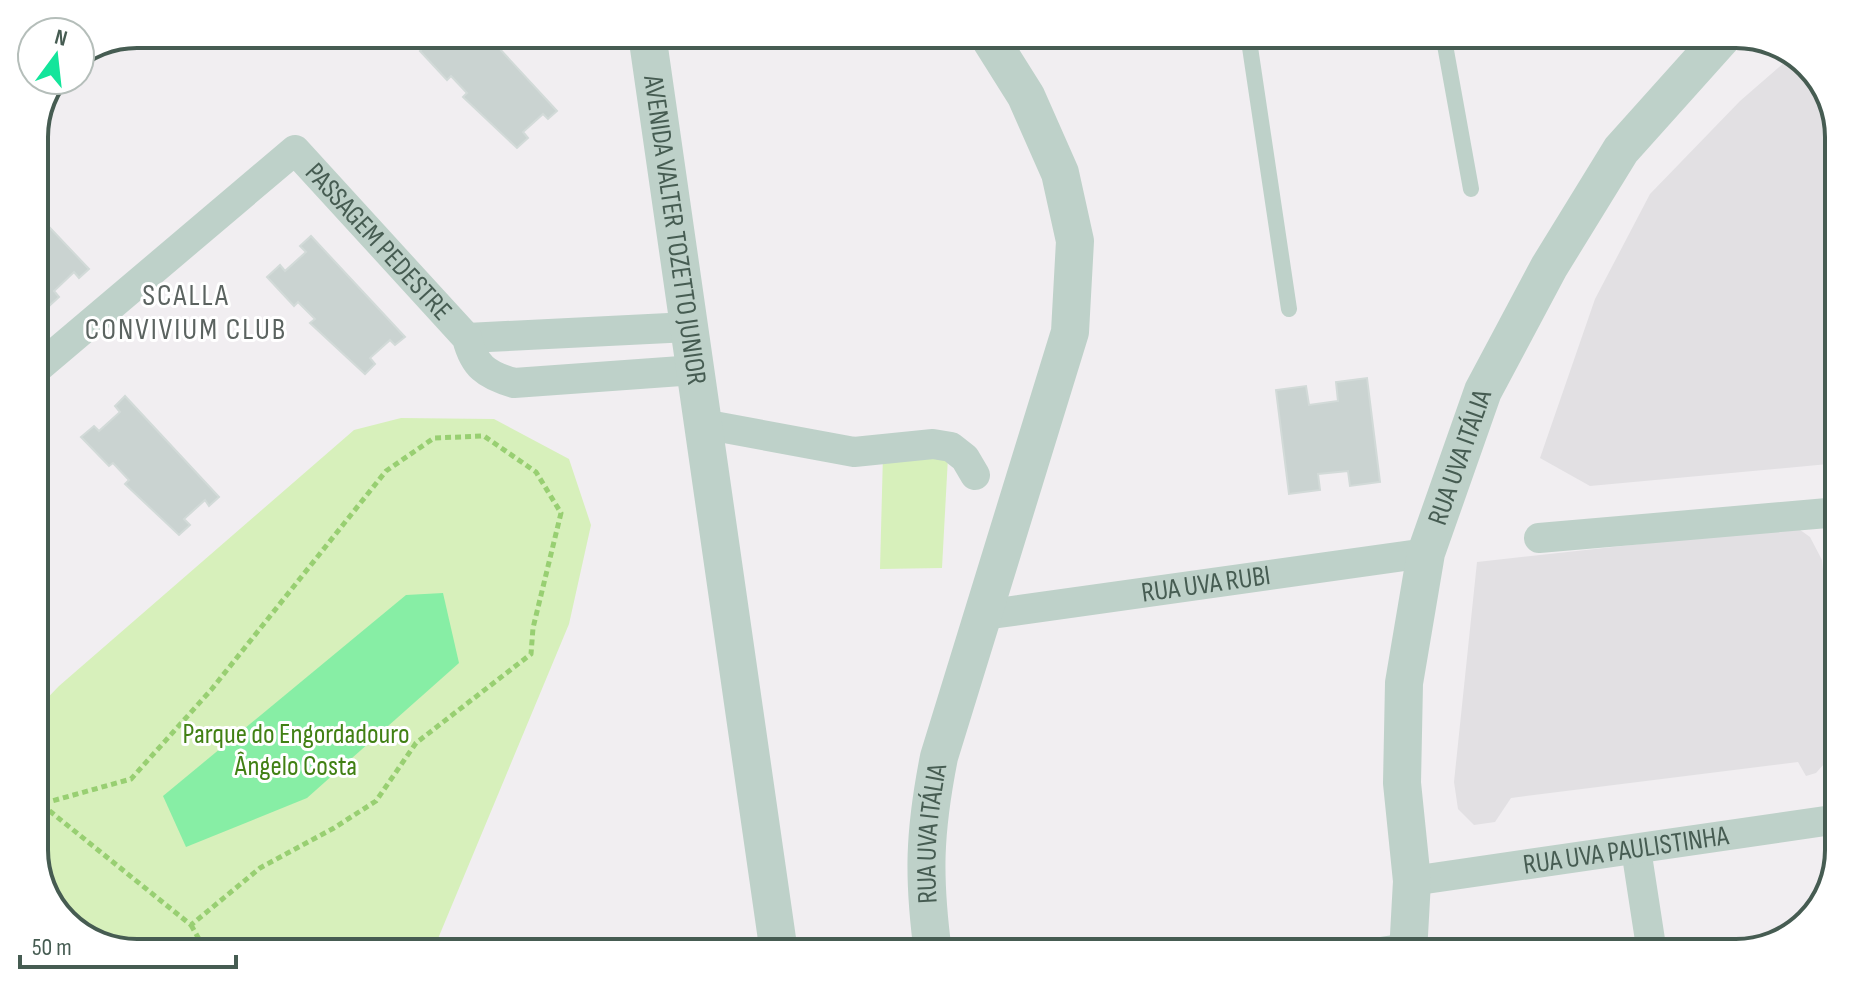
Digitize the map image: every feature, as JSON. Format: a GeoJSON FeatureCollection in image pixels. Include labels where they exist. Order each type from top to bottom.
{"type":"FeatureCollection","features":[{"type":"Feature","properties":{"kind":"street","name":"AVENIDA VALTER TOZETTO JUNIOR"},"geometry":{"type":"LineString","coordinates":[[649,48],[777,939]]}},
{"type":"Feature","properties":{"kind":"street","name":"RUA UVA ITÁLIA"},"geometry":{"type":"LineString","coordinates":[[931,939],[924,886],[926,822],[939,757],[1070,332],[1075,241],[1060,173],[1026,96],[996,48]]}},
{"type":"Feature","properties":{"kind":"street","name":"RUA UVA ITÁLIA"},"geometry":{"type":"LineString","coordinates":[[1400,939],[1412,881],[1402,783],[1404,683],[1426,553],[1483,391],[1549,267],[1621,150],[1712,48]]}},
{"type":"Feature","properties":{"kind":"street","name":"PASSAGEM PEDESTRE"},"geometry":{"type":"LineString","coordinates":[[48,359],[295,150],[467,338],[472,357],[488,376],[514,383],[695,370]]}},
{"type":"Feature","properties":{"kind":"street","name":"PASSAGEM PEDESTRE"},"geometry":{"type":"LineString","coordinates":[[467,338],[689,327]]}},
{"type":"Feature","properties":{"kind":"street"},"geometry":{"type":"LineString","coordinates":[[703,424],[854,452],[933,444],[951,447],[965,458],[975,475]]}},
{"type":"Feature","properties":{"kind":"street"},"geometry":{"type":"LineString","coordinates":[[1539,538],[1825,513]]}},
{"type":"Feature","properties":{"kind":"street","name":"RUA UVA RUBI"},"geometry":{"type":"LineString","coordinates":[[984,615],[1426,553]]}},
{"type":"Feature","properties":{"kind":"street","name":"RUA UVA PAULISTINHA"},"geometry":{"type":"LineString","coordinates":[[1412,881],[1825,821]]}},
{"type":"Feature","properties":{"kind":"street"},"geometry":{"type":"LineString","coordinates":[[1636,849],[1650,939]]}},
{"type":"Feature","properties":{"kind":"lane"},"geometry":{"type":"LineString","coordinates":[[1250,48],[1289,309]]}},
{"type":"Feature","properties":{"kind":"lane"},"geometry":{"type":"LineString","coordinates":[[1446,48],[1471,189]]}},
{"type":"Feature","properties":{"kind":"path"},"geometry":{"type":"LineString","coordinates":[[48,802],[131,779],[211,690],[386,471],[434,438],[484,436],[536,472],[561,513],[533,628],[531,654],[416,743],[376,801],[260,868],[191,925]]}},
{"type":"Feature","properties":{"kind":"path"},"geometry":{"type":"LineString","coordinates":[[48,813],[191,925],[199,939]]}},
{"type":"Feature","properties":{"kind":"shaded area"},"geometry":{"type":"Polygon","coordinates":[[[1784,63],[1810,88],[1823,120],[1825,464],[1590,486],[1540,458],[1595,299],[1650,194],[1740,101],[1784,63]]]}},
{"type":"Feature","properties":{"kind":"shaded area"},"geometry":{"type":"Polygon","coordinates":[[[1796,527],[1810,537],[1822,560],[1825,590],[1825,763],[1816,773],[1806,776],[1798,762],[1511,798],[1495,822],[1474,825],[1458,809],[1454,782],[1477,562],[1796,527]]]}},
{"type":"Feature","properties":{"kind":"shaded area"},"geometry":{"type":"Polygon","coordinates":[[[443,593],[459,663],[307,798],[186,847],[163,796],[406,595],[443,593]]]}},
{"type":"Feature","properties":{"kind":"green space","name":"Parque do Engordadouro Ângelo Costa"},"geometry":{"type":"Polygon","coordinates":[[[401,418],[494,419],[569,459],[591,525],[569,624],[438,939],[137,939],[98,930],[70,909],[57,889],[50,867],[48,697],[354,430],[401,418]]]}},
{"type":"Feature","properties":{"kind":"green space"},"geometry":{"type":"Polygon","coordinates":[[[883,454],[948,457],[942,568],[880,569],[883,454]]]}},
{"type":"Feature","properties":{"kind":"building"},"geometry":{"type":"Polygon","coordinates":[[[423,48],[499,48],[557,111],[548,119],[543,114],[523,132],[528,138],[517,148],[463,97],[467,93],[451,76],[447,80],[420,51],[423,48]]]}},
{"type":"Feature","properties":{"kind":"building"},"geometry":{"type":"Polygon","coordinates":[[[48,226],[89,269],[79,278],[74,272],[54,291],[59,297],[48,307],[48,226]]]}},
{"type":"Feature","properties":{"kind":"building"},"geometry":{"type":"Polygon","coordinates":[[[311,236],[405,337],[395,345],[390,340],[370,358],[375,364],[365,374],[310,323],[315,319],[298,302],[294,306],[267,277],[280,265],[285,271],[306,252],[300,246],[311,236]]]}},
{"type":"Feature","properties":{"kind":"building"},"geometry":{"type":"Polygon","coordinates":[[[1367,378],[1380,482],[1350,486],[1348,471],[1318,474],[1320,490],[1289,494],[1276,390],[1306,386],[1309,405],[1338,401],[1336,382],[1367,378]]]}},
{"type":"Feature","properties":{"kind":"building"},"geometry":{"type":"Polygon","coordinates":[[[125,396],[219,497],[209,506],[205,500],[184,519],[190,525],[179,535],[125,484],[129,480],[113,463],[109,466],[81,437],[94,426],[99,431],[120,412],[115,406],[125,396]]]}},
{"type":"Feature","properties":{"kind":"district","name":"SCALLA CONVIVIUM CLUB"},"geometry":{"type":"Point","coordinates":[186,313]}}]}
